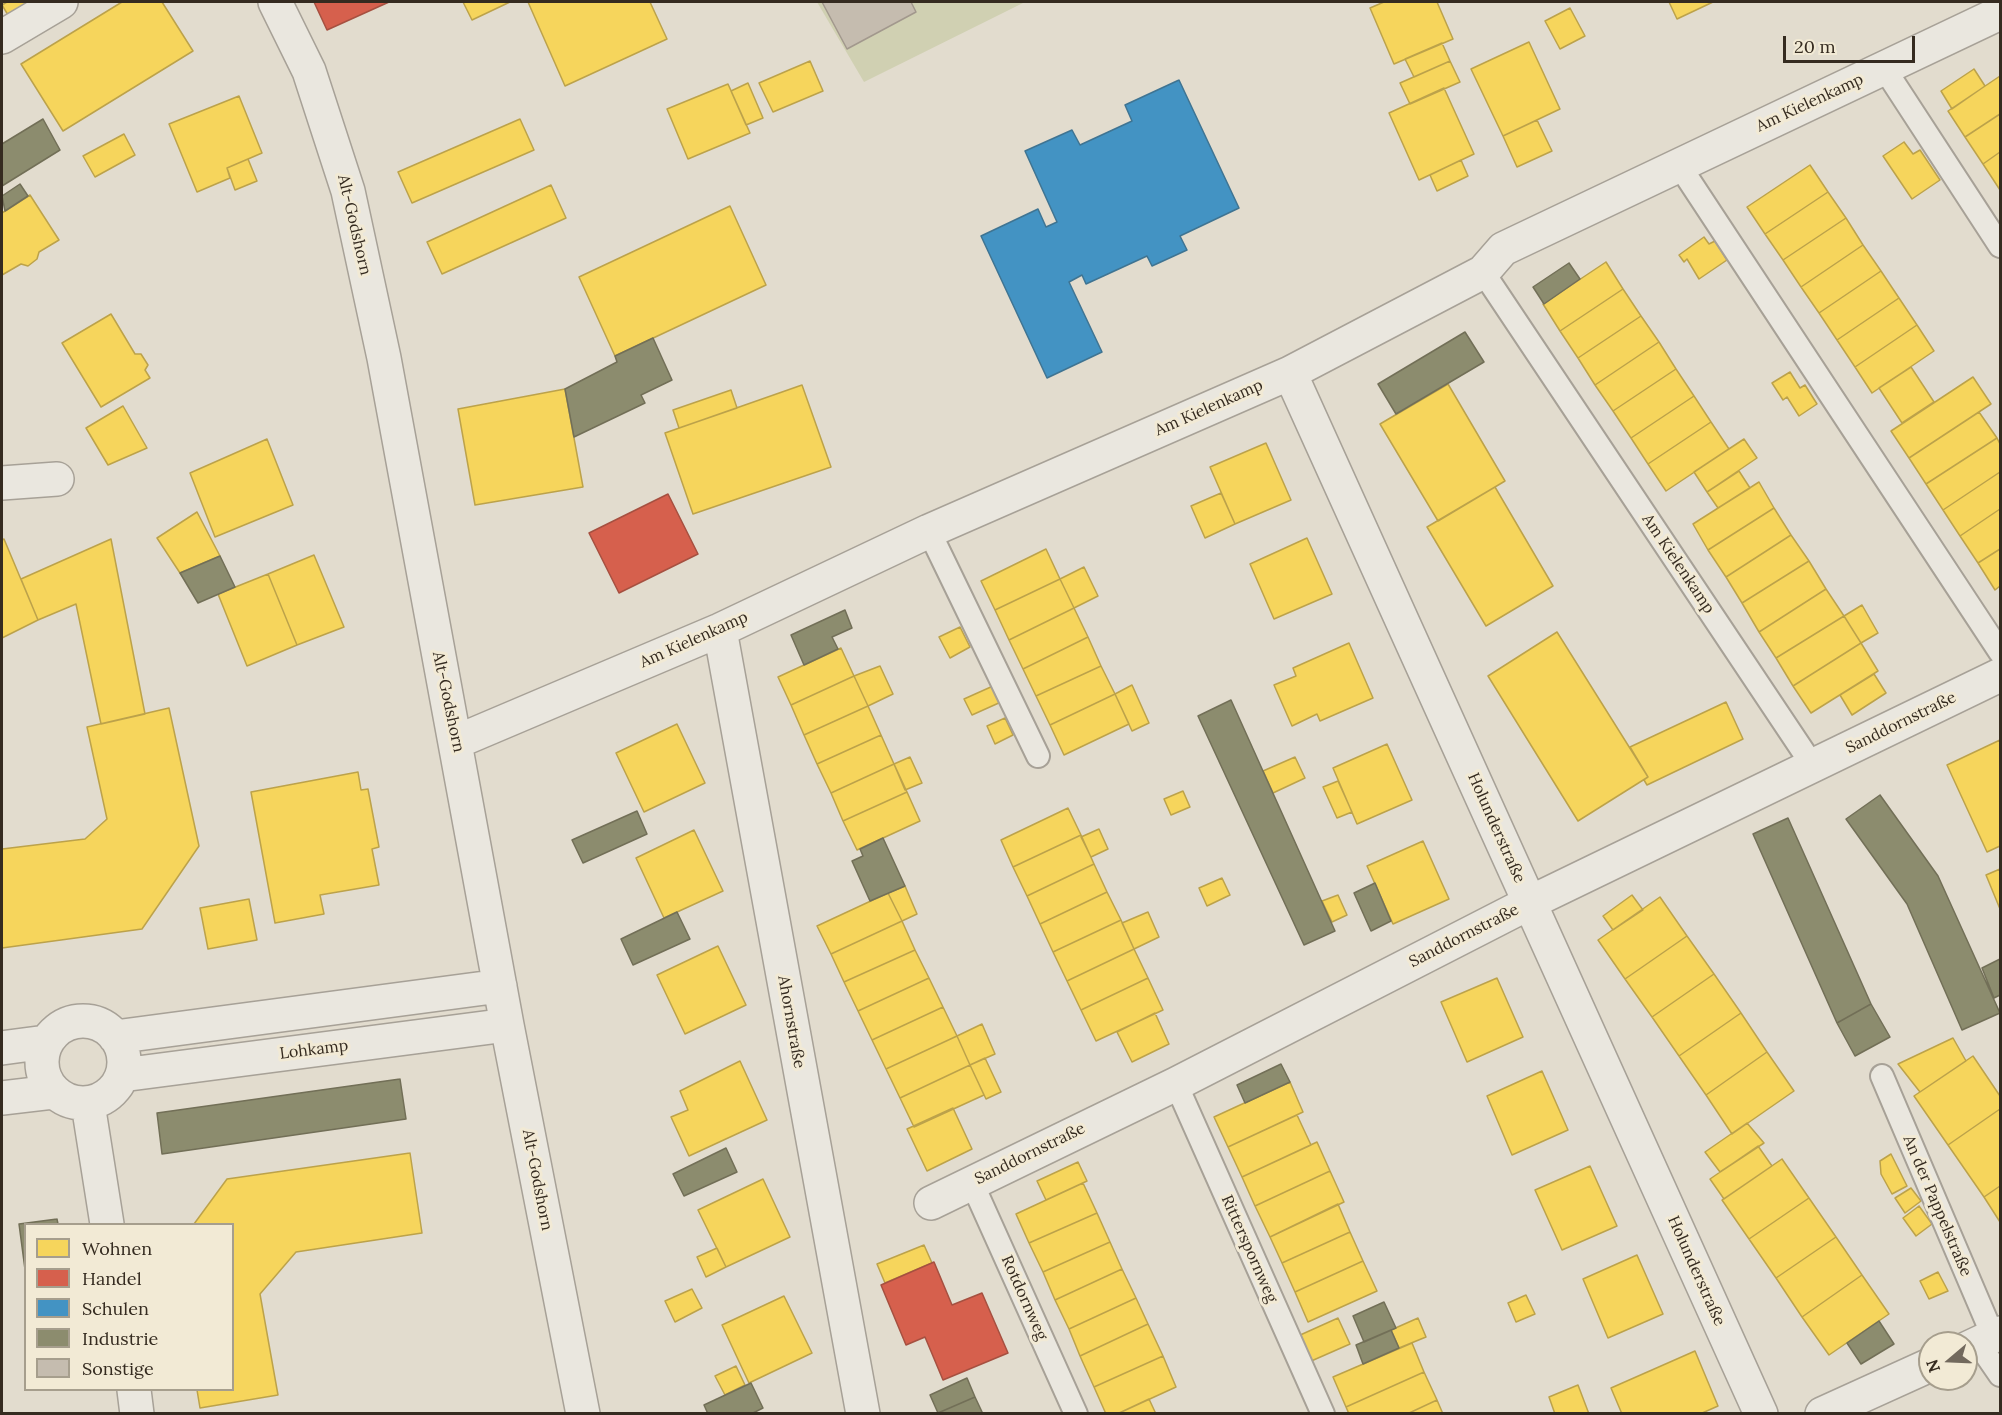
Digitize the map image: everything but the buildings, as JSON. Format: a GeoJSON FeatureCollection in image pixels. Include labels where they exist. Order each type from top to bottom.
{"type":"FeatureCollection","features":[{"type":"Feature","properties":{"kind":"street"},"geometry":{"type":"LineString","coordinates":[[2,37],[60,2]]}},
{"type":"Feature","properties":{"kind":"street","name":"Alt-Godshorn"},"geometry":{"type":"LineString","coordinates":[[275,2],[309,71],[348,191],[384,358],[507,1025],[583,1413]]}},
{"type":"Feature","properties":{"kind":"street","name":"Am Kielenkamp"},"geometry":{"type":"LineString","coordinates":[[456,742],[720,630],[929,531],[1290,373],[1483,272],[1503,249],[2001,13]]}},
{"type":"Feature","properties":{"kind":"street","name":"Holunderstraße"},"geometry":{"type":"LineString","coordinates":[[1290,373],[1761,1413]]}},
{"type":"Feature","properties":{"kind":"street"},"geometry":{"type":"LineString","coordinates":[[2,483],[57,479]]}},
{"type":"Feature","properties":{"kind":"street","name":"Ahornstraße"},"geometry":{"type":"LineString","coordinates":[[720,630],[863,1413]]}},
{"type":"Feature","properties":{"kind":"street","name":"Sanddornstraße"},"geometry":{"type":"LineString","coordinates":[[931,1203],[1176,1084],[1530,903],[2001,675]]}},
{"type":"Feature","properties":{"kind":"street"},"geometry":{"type":"LineString","coordinates":[[115,1037],[500,986]]}},
{"type":"Feature","properties":{"kind":"street"},"geometry":{"type":"LineString","coordinates":[[77,1021],[102,1026],[115,1037],[124,1057],[122,1075],[111,1093],[88,1104],[63,1100],[53,1092],[45,1081],[42,1055],[46,1042],[64,1025],[77,1021]]}},
{"type":"Feature","properties":{"kind":"street","name":"Lohkamp"},"geometry":{"type":"LineString","coordinates":[[122,1075],[507,1025]]}},
{"type":"Feature","properties":{"kind":"street"},"geometry":{"type":"LineString","coordinates":[[2,1048],[46,1042]]}},
{"type":"Feature","properties":{"kind":"street"},"geometry":{"type":"LineString","coordinates":[[2,1098],[53,1092]]}},
{"type":"Feature","properties":{"kind":"street"},"geometry":{"type":"LineString","coordinates":[[88,1104],[107,1223]]}},
{"type":"Feature","properties":{"kind":"street"},"geometry":{"type":"LineString","coordinates":[[1822,1413],[1918,1370]]}},
{"type":"Feature","properties":{"kind":"street"},"geometry":{"type":"LineString","coordinates":[[134,1391],[136,1413]]}},
{"type":"Feature","properties":{"kind":"lane","name":"Am Kielenkamp"},"geometry":{"type":"LineString","coordinates":[[1884,68],[2001,246]]}},
{"type":"Feature","properties":{"kind":"lane"},"geometry":{"type":"LineString","coordinates":[[1679,165],[2001,652]]}},
{"type":"Feature","properties":{"kind":"lane","name":"Am Kielenkamp"},"geometry":{"type":"LineString","coordinates":[[1483,272],[1813,766]]}},
{"type":"Feature","properties":{"kind":"lane"},"geometry":{"type":"LineString","coordinates":[[929,531],[1038,756]]}},
{"type":"Feature","properties":{"kind":"lane","name":"An der Pappelstraße"},"geometry":{"type":"LineString","coordinates":[[1882,1076],[1984,1340],[2001,1375]]}},
{"type":"Feature","properties":{"kind":"lane","name":"Ritterspornweg"},"geometry":{"type":"LineString","coordinates":[[1176,1084],[1323,1413]]}},
{"type":"Feature","properties":{"kind":"lane","name":"Rotdornweg"},"geometry":{"type":"LineString","coordinates":[[972,1183],[1076,1413]]}},
{"type":"Feature","properties":{"kind":"green space"},"geometry":{"type":"Polygon","coordinates":[[[817,2],[1025,2],[864,82],[817,2]]]}}]}
